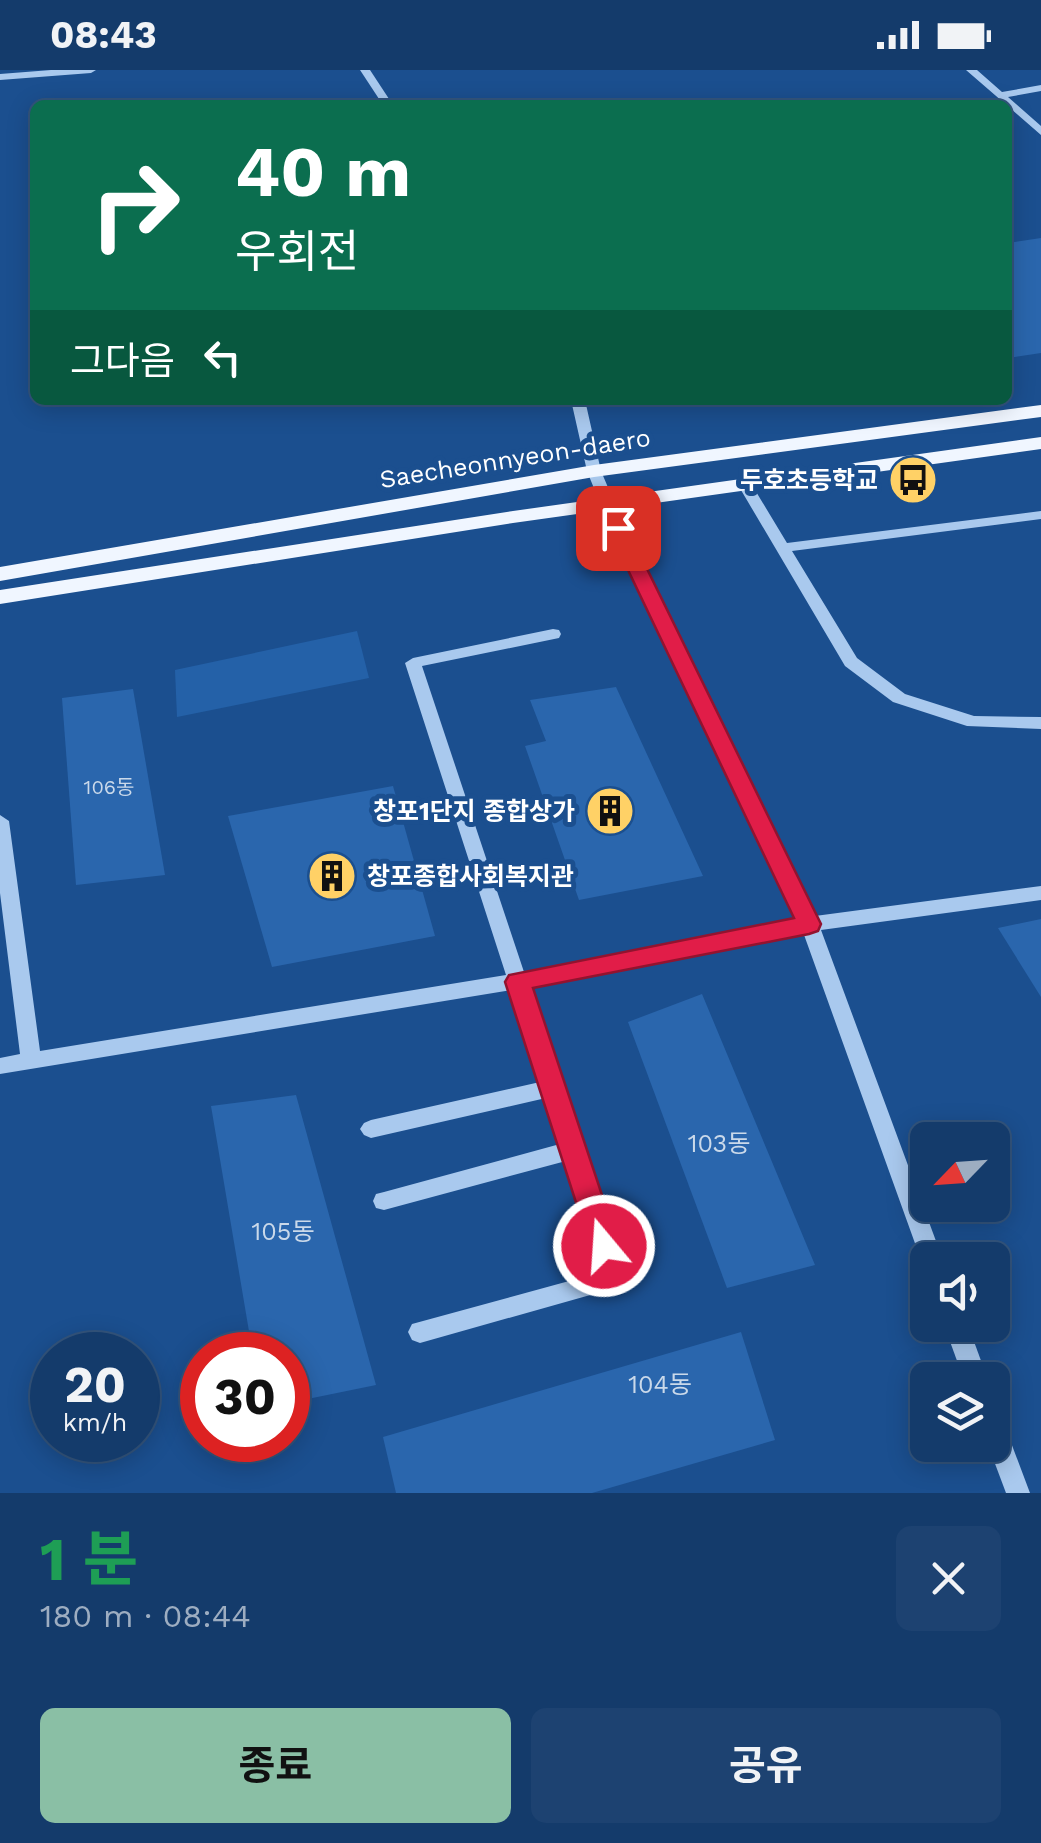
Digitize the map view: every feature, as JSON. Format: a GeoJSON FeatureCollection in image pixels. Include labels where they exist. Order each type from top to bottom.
{"type":"FeatureCollection","features":[{"type":"Feature","properties":{"kind":"main road","name":"Saecheonnyeon-daero"},"geometry":{"type":"LineString","coordinates":[[0,574],[594,472],[1041,411]]}},
{"type":"Feature","properties":{"kind":"main road"},"geometry":{"type":"LineString","coordinates":[[0,597],[607,504],[1041,443]]}},
{"type":"Feature","properties":{"kind":"street"},"geometry":{"type":"LineString","coordinates":[[0,77],[91,70]]}},
{"type":"Feature","properties":{"kind":"street"},"geometry":{"type":"LineString","coordinates":[[365,70],[385,100]]}},
{"type":"Feature","properties":{"kind":"street"},"geometry":{"type":"LineString","coordinates":[[970,70],[1006,100]]}},
{"type":"Feature","properties":{"kind":"street"},"geometry":{"type":"LineString","coordinates":[[1000,95],[1041,88]]}},
{"type":"Feature","properties":{"kind":"street"},"geometry":{"type":"LineString","coordinates":[[1012,106],[1041,132]]}},
{"type":"Feature","properties":{"kind":"street"},"geometry":{"type":"LineString","coordinates":[[579,405],[594,472],[607,504],[809,924],[925,1242]]}},
{"type":"Feature","properties":{"kind":"street"},"geometry":{"type":"LineString","coordinates":[[745,485],[851,662],[898,698],[973,722],[1041,723]]}},
{"type":"Feature","properties":{"kind":"street"},"geometry":{"type":"LineString","coordinates":[[782,548],[1041,516]]}},
{"type":"Feature","properties":{"kind":"street"},"geometry":{"type":"LineString","coordinates":[[420,1332],[615,1278],[412,663],[553,634]]}},
{"type":"Feature","properties":{"kind":"street"},"geometry":{"type":"LineString","coordinates":[[0,821],[31,1060]]}},
{"type":"Feature","properties":{"kind":"street"},"geometry":{"type":"LineString","coordinates":[[0,1066],[518,982],[809,924],[1041,893]]}},
{"type":"Feature","properties":{"kind":"street"},"geometry":{"type":"LineString","coordinates":[[370,1129],[553,1088]]}},
{"type":"Feature","properties":{"kind":"street"},"geometry":{"type":"LineString","coordinates":[[384,1201],[573,1150]]}},
{"type":"Feature","properties":{"kind":"street"},"geometry":{"type":"LineString","coordinates":[[1006,1462],[1018,1493]]}},
{"type":"Feature","properties":{"kind":"shaded area"},"geometry":{"type":"Polygon","coordinates":[[[357,631],[369,678],[177,717],[175,670],[357,631]]]}},
{"type":"Feature","properties":{"kind":"building"},"geometry":{"type":"Polygon","coordinates":[[[1041,238],[1041,353],[1012,357],[1012,242],[1041,238]]]}},
{"type":"Feature","properties":{"kind":"building","name":"창포1단지 종합상가"},"geometry":{"type":"Polygon","coordinates":[[[616,687],[703,876],[579,900],[525,746],[546,741],[530,700],[616,687]]]}},
{"type":"Feature","properties":{"kind":"building"},"geometry":{"type":"Polygon","coordinates":[[[133,689],[165,875],[76,885],[62,698],[133,689]]]}},
{"type":"Feature","properties":{"kind":"building","name":"창포종합사회복지관"},"geometry":{"type":"Polygon","coordinates":[[[393,786],[435,936],[272,967],[228,816],[393,786]]]}},
{"type":"Feature","properties":{"kind":"building"},"geometry":{"type":"Polygon","coordinates":[[[1041,919],[1041,997],[998,928],[1041,919]]]}},
{"type":"Feature","properties":{"kind":"building"},"geometry":{"type":"Polygon","coordinates":[[[702,994],[815,1265],[727,1288],[628,1022],[702,994]]]}},
{"type":"Feature","properties":{"kind":"building"},"geometry":{"type":"Polygon","coordinates":[[[296,1095],[376,1385],[310,1398],[310,1332],[249,1332],[211,1106],[296,1095]]]}},
{"type":"Feature","properties":{"kind":"building"},"geometry":{"type":"Polygon","coordinates":[[[741,1332],[775,1440],[592,1493],[396,1493],[383,1437],[741,1332]]]}},
{"type":"Feature","properties":{"kind":"place","name":"두호초등학교"},"geometry":{"type":"Point","coordinates":[913,480]}},
{"type":"Feature","properties":{"kind":"place","name":"창포1단지 종합상가"},"geometry":{"type":"Point","coordinates":[610,811]}},
{"type":"Feature","properties":{"kind":"place","name":"창포종합사회복지관"},"geometry":{"type":"Point","coordinates":[332,876]}},
{"type":"Feature","properties":{"kind":"route"},"geometry":{"type":"LineString","coordinates":[[604,1246],[518,982],[809,924],[618,528]]}}]}
